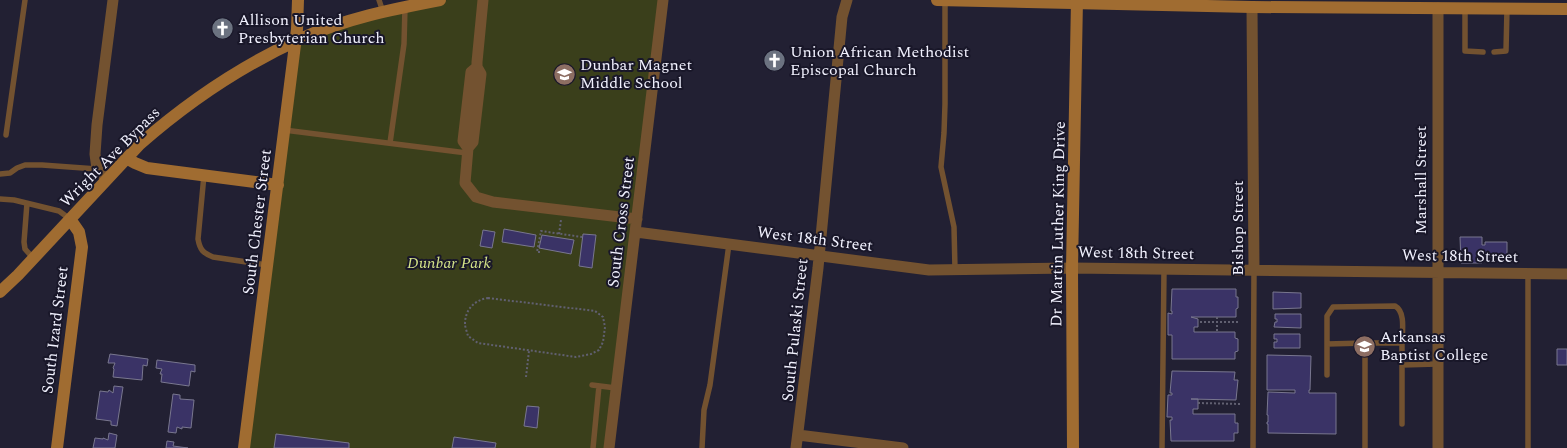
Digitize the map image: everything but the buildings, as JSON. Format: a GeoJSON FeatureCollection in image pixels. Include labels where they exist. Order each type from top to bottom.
{"type":"FeatureCollection","features":[{"type":"Feature","properties":{"kind":"main road","name":"South Chester Street"},"geometry":{"type":"LineString","coordinates":[[244,448],[278,184],[295,42],[298,0]]}},
{"type":"Feature","properties":{"kind":"main road","name":"Wright Ave Bypass"},"geometry":{"type":"LineString","coordinates":[[0,292],[126,158],[162,125],[203,94],[252,63],[295,42],[331,27],[384,7],[405,6],[440,0]]}},
{"type":"Feature","properties":{"kind":"main road"},"geometry":{"type":"LineString","coordinates":[[937,0],[1077,1],[1252,7],[1391,4],[1438,8],[1567,9]]}},
{"type":"Feature","properties":{"kind":"main road","name":"Dr Martin Luther King Drive"},"geometry":{"type":"LineString","coordinates":[[1073,448],[1072,268],[1077,1]]}},
{"type":"Feature","properties":{"kind":"main road"},"geometry":{"type":"LineString","coordinates":[[126,158],[135,164],[147,168],[278,184]]}},
{"type":"Feature","properties":{"kind":"main road","name":"South Izard Street"},"geometry":{"type":"LineString","coordinates":[[57,448],[82,247],[79,232],[70,218]]}},
{"type":"Feature","properties":{"kind":"street"},"geometry":{"type":"LineString","coordinates":[[107,179],[97,169],[95,154],[97,125],[113,0]]}},
{"type":"Feature","properties":{"kind":"street"},"geometry":{"type":"LineString","coordinates":[[483,0],[478,67],[481,74],[473,142],[467,150],[465,183],[476,197],[493,202],[637,219]]}},
{"type":"Feature","properties":{"kind":"street","name":"South Cross Street"},"geometry":{"type":"LineString","coordinates":[[609,448],[663,0]]}},
{"type":"Feature","properties":{"kind":"street","name":"South Pulaski Street"},"geometry":{"type":"LineString","coordinates":[[796,448],[819,256],[842,17],[847,0]]}},
{"type":"Feature","properties":{"kind":"street","name":"Bishop Street"},"geometry":{"type":"LineString","coordinates":[[1252,7],[1254,270]]}},
{"type":"Feature","properties":{"kind":"street","name":"Marshall Street"},"geometry":{"type":"LineString","coordinates":[[1438,8],[1438,448]]}},
{"type":"Feature","properties":{"kind":"street","name":"West 18th Street"},"geometry":{"type":"LineString","coordinates":[[636,232],[929,270],[1072,268],[1164,270],[1437,271],[1567,274]]}},
{"type":"Feature","properties":{"kind":"street"},"geometry":{"type":"LineString","coordinates":[[798,436],[903,448]]}},
{"type":"Feature","properties":{"kind":"lane"},"geometry":{"type":"LineString","coordinates":[[6,135],[25,0]]}},
{"type":"Feature","properties":{"kind":"lane"},"geometry":{"type":"LineString","coordinates":[[945,0],[945,104],[941,167],[954,227],[955,269]]}},
{"type":"Feature","properties":{"kind":"lane"},"geometry":{"type":"LineString","coordinates":[[390,143],[404,44],[405,6]]}},
{"type":"Feature","properties":{"kind":"lane"},"geometry":{"type":"LineString","coordinates":[[1465,8],[1465,51],[1483,52]]}},
{"type":"Feature","properties":{"kind":"lane"},"geometry":{"type":"LineString","coordinates":[[1494,52],[1506,51],[1507,9]]}},
{"type":"Feature","properties":{"kind":"lane"},"geometry":{"type":"LineString","coordinates":[[284,130],[390,143],[467,150]]}},
{"type":"Feature","properties":{"kind":"lane"},"geometry":{"type":"LineString","coordinates":[[0,174],[10,173],[25,165],[97,169]]}},
{"type":"Feature","properties":{"kind":"lane"},"geometry":{"type":"LineString","coordinates":[[204,175],[198,239],[199,248],[205,254],[213,257],[267,265]]}},
{"type":"Feature","properties":{"kind":"lane"},"geometry":{"type":"LineString","coordinates":[[0,199],[14,200],[59,211],[70,218]]}},
{"type":"Feature","properties":{"kind":"lane"},"geometry":{"type":"LineString","coordinates":[[27,203],[24,242],[25,248],[33,258]]}},
{"type":"Feature","properties":{"kind":"lane"},"geometry":{"type":"LineString","coordinates":[[702,448],[704,410],[710,385],[729,244]]}},
{"type":"Feature","properties":{"kind":"lane"},"geometry":{"type":"LineString","coordinates":[[1162,448],[1164,270]]}},
{"type":"Feature","properties":{"kind":"lane","name":"Bishop Street"},"geometry":{"type":"LineString","coordinates":[[1253,448],[1254,270]]}},
{"type":"Feature","properties":{"kind":"lane"},"geometry":{"type":"LineString","coordinates":[[1528,274],[1528,448]]}},
{"type":"Feature","properties":{"kind":"lane"},"geometry":{"type":"LineString","coordinates":[[1327,375],[1327,316],[1333,307],[1395,306],[1399,308],[1401,313],[1402,343],[1402,424]]}},
{"type":"Feature","properties":{"kind":"lane"},"geometry":{"type":"LineString","coordinates":[[1365,343],[1365,448]]}},
{"type":"Feature","properties":{"kind":"lane"},"geometry":{"type":"LineString","coordinates":[[1327,344],[1402,343]]}},
{"type":"Feature","properties":{"kind":"lane"},"geometry":{"type":"LineString","coordinates":[[1402,365],[1437,364]]}},
{"type":"Feature","properties":{"kind":"lane"},"geometry":{"type":"LineString","coordinates":[[592,385],[616,388]]}},
{"type":"Feature","properties":{"kind":"lane"},"geometry":{"type":"LineString","coordinates":[[593,448],[599,386]]}},
{"type":"Feature","properties":{"kind":"path"},"geometry":{"type":"LineString","coordinates":[[559,234],[562,211]]}},
{"type":"Feature","properties":{"kind":"path"},"geometry":{"type":"LineString","coordinates":[[540,252],[537,252],[540,231],[582,237]]}},
{"type":"Feature","properties":{"kind":"path"},"geometry":{"type":"LineString","coordinates":[[488,298],[595,311],[603,317],[605,327],[603,342],[599,350],[595,353],[576,357],[529,350],[478,343],[468,336],[465,324],[469,307],[480,299],[488,298]]}},
{"type":"Feature","properties":{"kind":"path"},"geometry":{"type":"LineString","coordinates":[[1217,317],[1217,331]]}},
{"type":"Feature","properties":{"kind":"path"},"geometry":{"type":"LineString","coordinates":[[1200,322],[1240,322]]}},
{"type":"Feature","properties":{"kind":"path"},"geometry":{"type":"LineString","coordinates":[[526,377],[529,350]]}},
{"type":"Feature","properties":{"kind":"path"},"geometry":{"type":"LineString","coordinates":[[1198,403],[1241,404]]}},
{"type":"Feature","properties":{"kind":"green space","name":"Dunbar Park"},"geometry":{"type":"Polygon","coordinates":[[[447,0],[663,0],[609,448],[243,448],[295,42],[391,10],[447,0]]]}},
{"type":"Feature","properties":{"kind":"place","name":"Allison United Presbyterian Church"},"geometry":{"type":"Point","coordinates":[223,29]}},
{"type":"Feature","properties":{"kind":"place","name":"Union African Methodist Episcopal Church"},"geometry":{"type":"Point","coordinates":[775,61]}},
{"type":"Feature","properties":{"kind":"place","name":"Dunbar Magnet Middle School"},"geometry":{"type":"Point","coordinates":[564,74]}},
{"type":"Feature","properties":{"kind":"place","name":"Arkansas Baptist College"},"geometry":{"type":"Point","coordinates":[1365,346]}}]}
